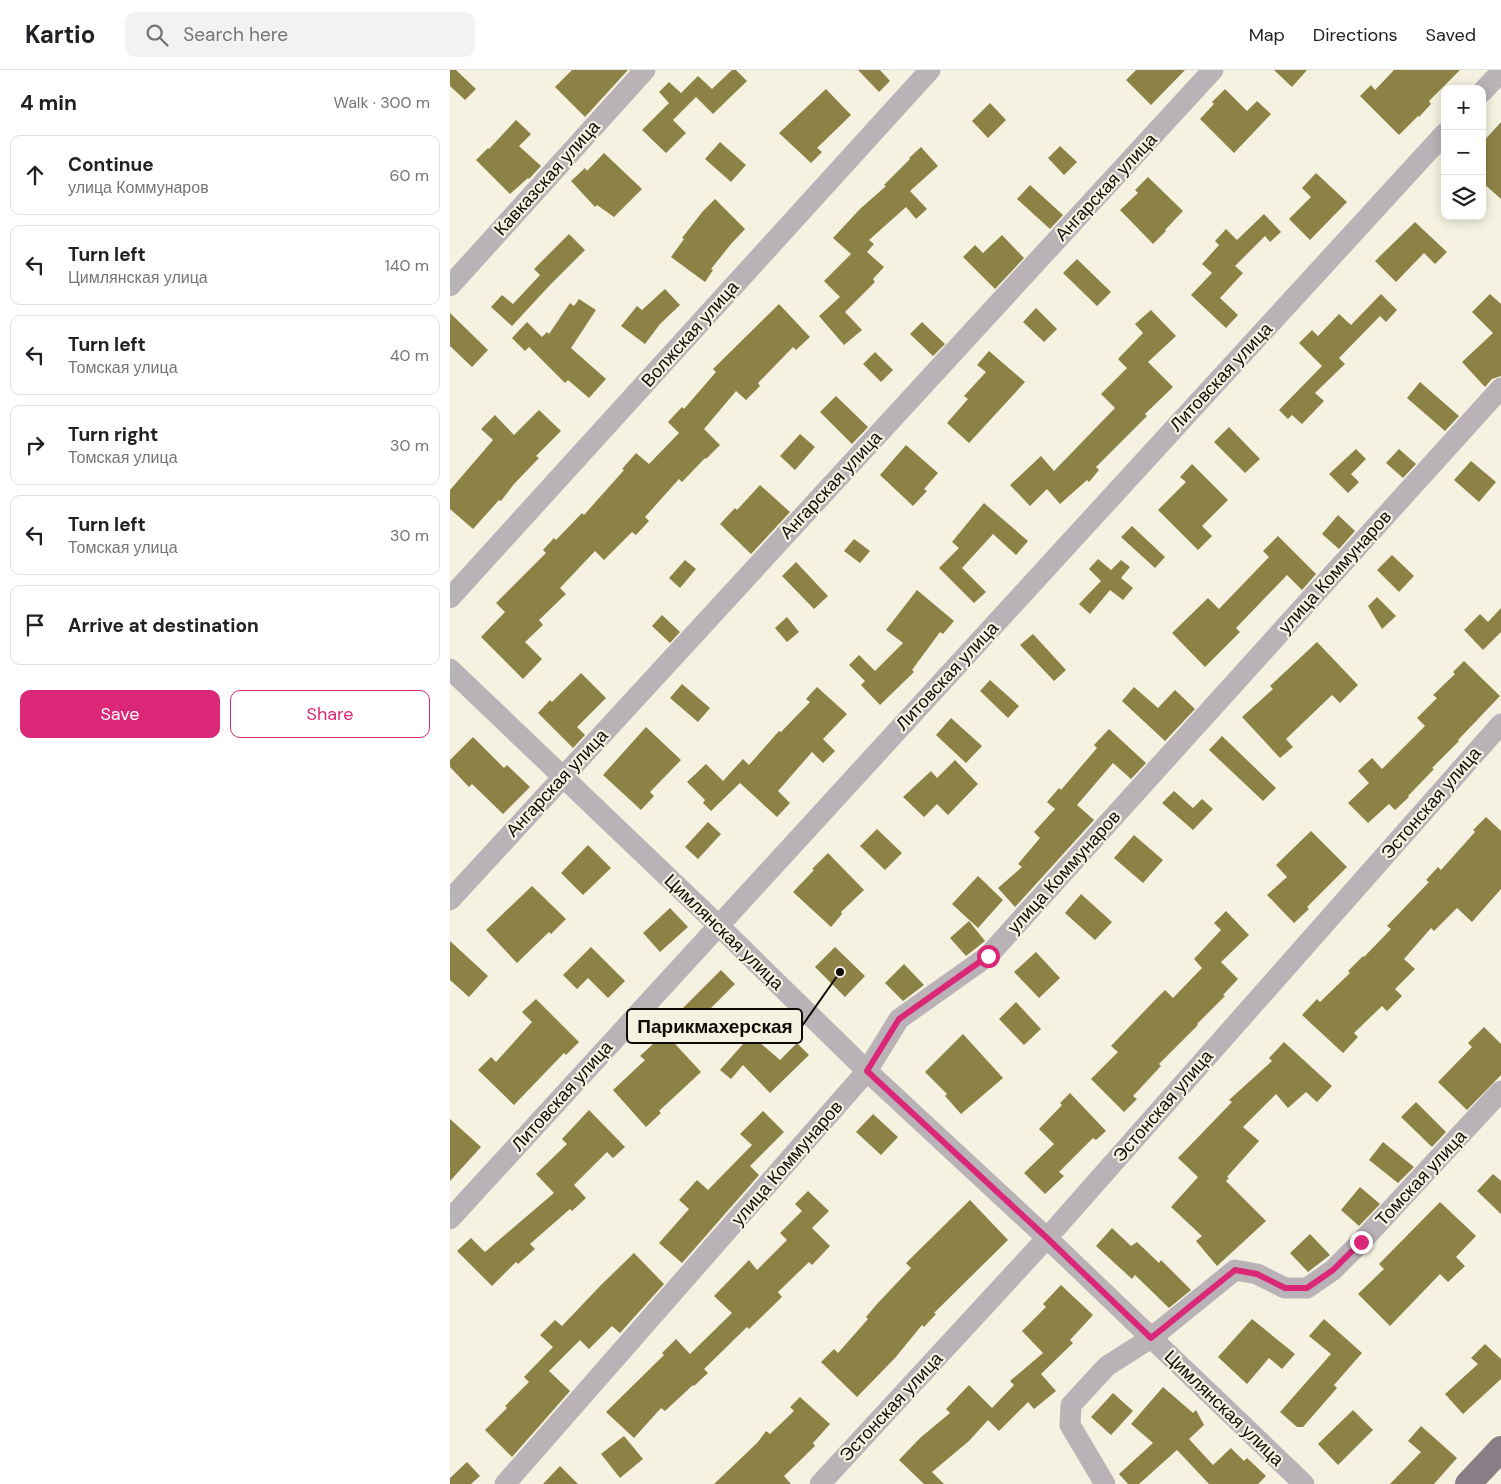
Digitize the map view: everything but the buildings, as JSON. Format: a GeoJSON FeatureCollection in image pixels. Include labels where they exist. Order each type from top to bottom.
{"type":"FeatureCollection","features":[{"type":"Feature","properties":{"kind":"main road"},"geometry":{"type":"LineString","coordinates":[[1468,1484],[1501,1449]]}},
{"type":"Feature","properties":{"kind":"street","name":"Кавказская улица"},"geometry":{"type":"LineString","coordinates":[[450,286],[645,70]]}},
{"type":"Feature","properties":{"kind":"street","name":"Волжская улица"},"geometry":{"type":"LineString","coordinates":[[450,598],[930,70]]}},
{"type":"Feature","properties":{"kind":"street","name":"Ангарская улица"},"geometry":{"type":"LineString","coordinates":[[450,900],[1213,70]]}},
{"type":"Feature","properties":{"kind":"street"},"geometry":{"type":"LineString","coordinates":[[1486,88],[1501,72]]}},
{"type":"Feature","properties":{"kind":"street","name":"Литовская улица"},"geometry":{"type":"LineString","coordinates":[[450,1219],[1441,137]]}},
{"type":"Feature","properties":{"kind":"street","name":"улица Коммунаров"},"geometry":{"type":"LineString","coordinates":[[505,1484],[867,1071],[899,1019],[988,956],[1501,388]]}},
{"type":"Feature","properties":{"kind":"street","name":"Цимлянская улица"},"geometry":{"type":"LineString","coordinates":[[450,669],[718,925],[867,1071],[1047,1238],[1304,1484]]}},
{"type":"Feature","properties":{"kind":"street","name":"Эстонская улица"},"geometry":{"type":"LineString","coordinates":[[820,1484],[1047,1238],[1501,724]]}},
{"type":"Feature","properties":{"kind":"street","name":"Томская улица"},"geometry":{"type":"LineString","coordinates":[[1105,1484],[1070,1425],[1071,1405],[1107,1366],[1151,1338],[1235,1270],[1257,1274],[1285,1288],[1307,1288],[1333,1270],[1501,1091]]}},
{"type":"Feature","properties":{"kind":"place","name":"Парикмахерская"},"geometry":{"type":"Point","coordinates":[840,972]}},
{"type":"Feature","properties":{"kind":"route"},"geometry":{"type":"LineString","coordinates":[[988,956],[899,1019],[867,1071],[1047,1238],[1151,1338],[1235,1270],[1257,1274],[1285,1288],[1307,1288],[1333,1270],[1361,1242]]}}]}
